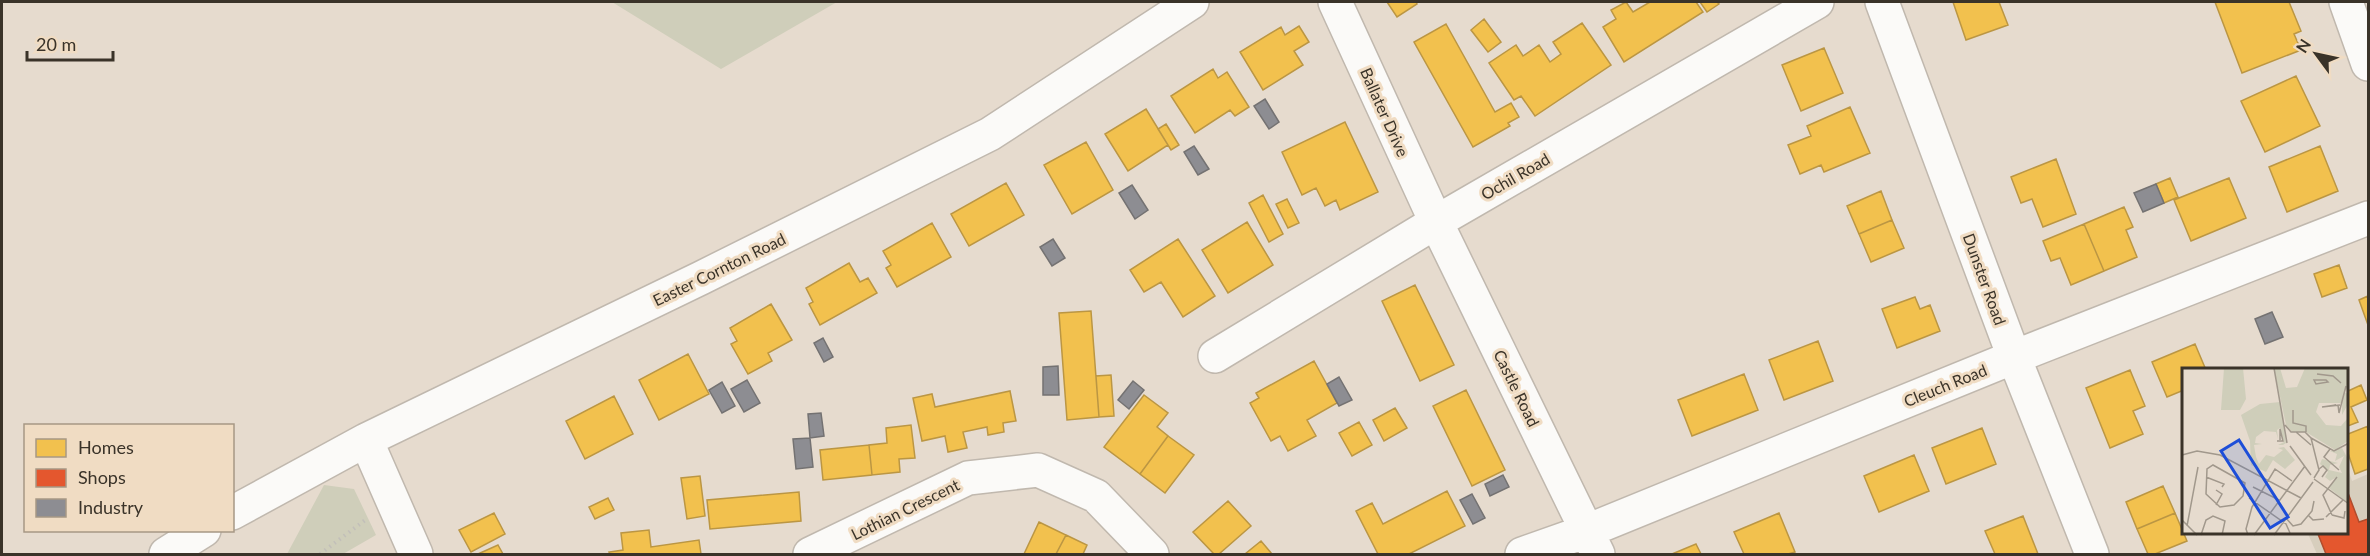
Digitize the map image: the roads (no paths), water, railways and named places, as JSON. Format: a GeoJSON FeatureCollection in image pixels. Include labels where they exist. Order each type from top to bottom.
{"type":"FeatureCollection","features":[{"type":"Feature","properties":{"kind":"street","name":"Easter Cornton Road"},"geometry":{"type":"LineString","coordinates":[[234,512],[366,440],[711,273],[990,134],[1192,2]]}},
{"type":"Feature","properties":{"kind":"street","name":"Ballater Drive"},"geometry":{"type":"LineString","coordinates":[[1335,2],[1436,222]]}},
{"type":"Feature","properties":{"kind":"street","name":"Ochil Road"},"geometry":{"type":"LineString","coordinates":[[1215,356],[1436,222],[1817,2]]}},
{"type":"Feature","properties":{"kind":"street","name":"Dunster Road"},"geometry":{"type":"LineString","coordinates":[[1882,2],[2014,357],[2092,555]]}},
{"type":"Feature","properties":{"kind":"street"},"geometry":{"type":"LineString","coordinates":[[2346,2],[2368,64]]}},
{"type":"Feature","properties":{"kind":"street","name":"Cleuch Road"},"geometry":{"type":"LineString","coordinates":[[1522,555],[1592,543],[2014,357],[2368,218]]}},
{"type":"Feature","properties":{"kind":"street","name":"Castle Road"},"geometry":{"type":"LineString","coordinates":[[1436,222],[1592,543]]}},
{"type":"Feature","properties":{"kind":"street"},"geometry":{"type":"LineString","coordinates":[[366,440],[416,555]]}},
{"type":"Feature","properties":{"kind":"street","name":"Lothian Crescent"},"geometry":{"type":"LineString","coordinates":[[824,552],[968,478],[1038,470],[1096,495],[1152,555]]}},
{"type":"Feature","properties":{"kind":"street"},"geometry":{"type":"LineString","coordinates":[[166,555],[202,532]]}}]}
